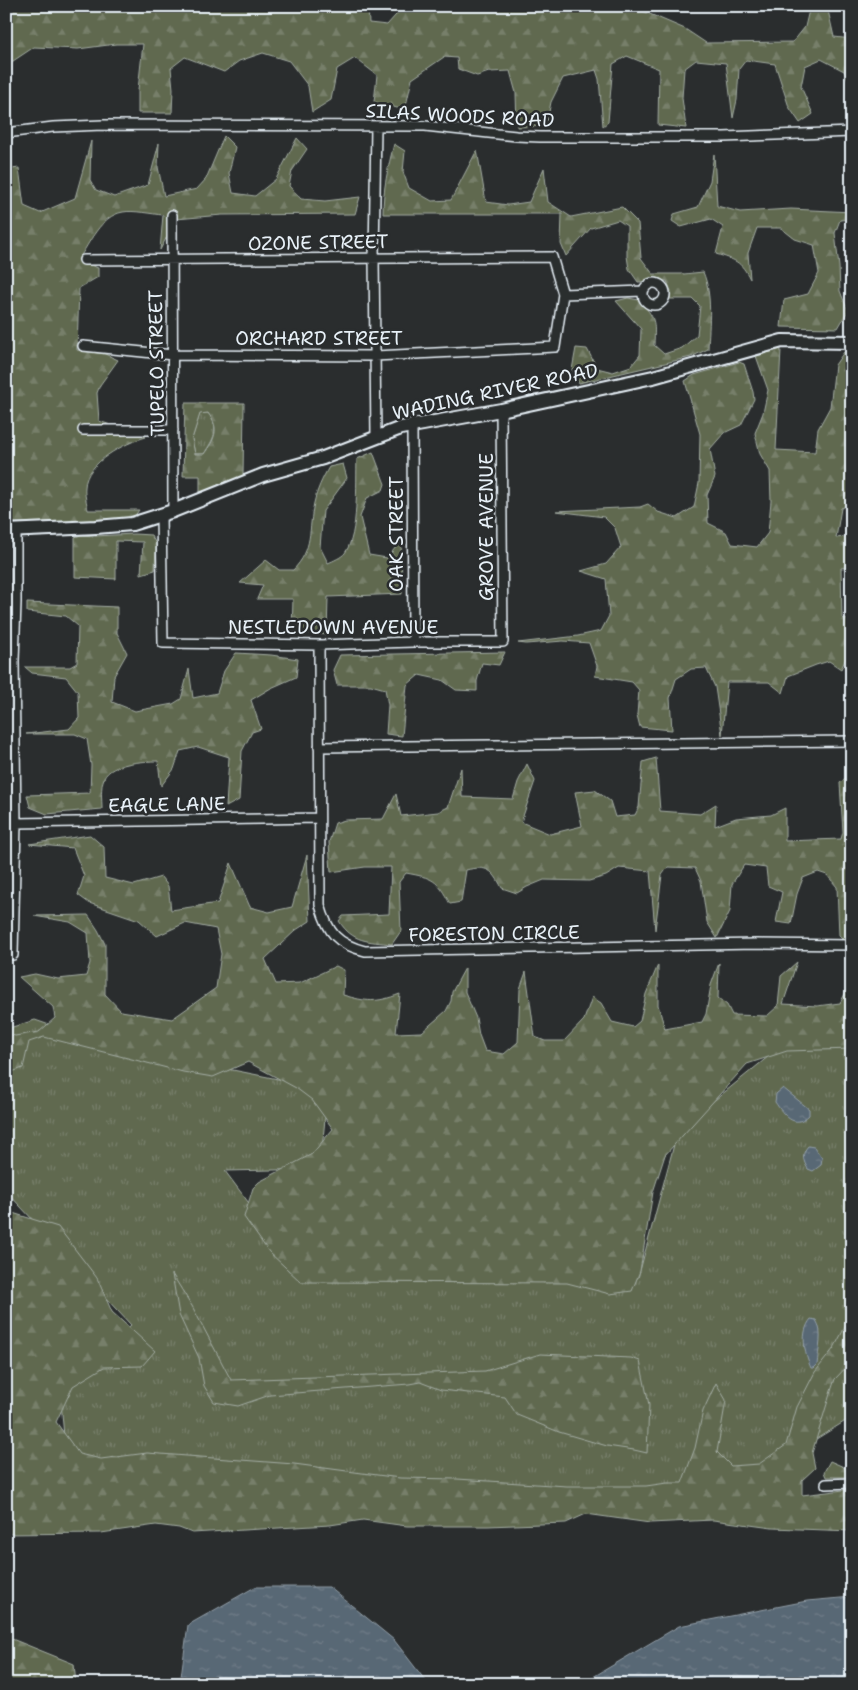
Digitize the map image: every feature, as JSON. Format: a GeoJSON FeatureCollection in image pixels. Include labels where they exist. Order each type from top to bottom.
{"type":"FeatureCollection","features":[{"type":"Feature","properties":{"kind":"main road","name":"WADING RIVER ROAD"},"geometry":{"type":"LineString","coordinates":[[11,531],[132,524],[173,511],[263,475],[323,458],[412,425],[501,410],[654,377],[782,341],[852,342]]}},
{"type":"Feature","properties":{"kind":"street","name":"SILAS WOODS ROAD"},"geometry":{"type":"LineString","coordinates":[[6,133],[53,127],[96,126],[425,126],[516,136],[549,137],[724,137],[852,132]]}},
{"type":"Feature","properties":{"kind":"street"},"geometry":{"type":"LineString","coordinates":[[376,126],[374,258],[376,437]]}},
{"type":"Feature","properties":{"kind":"street","name":"TUPELO STREET"},"geometry":{"type":"LineString","coordinates":[[172,215],[173,511]]}},
{"type":"Feature","properties":{"kind":"street","name":"OZONE STREET"},"geometry":{"type":"LineString","coordinates":[[84,260],[552,257],[563,294]]}},
{"type":"Feature","properties":{"kind":"street"},"geometry":{"type":"LineString","coordinates":[[563,294],[643,291]]}},
{"type":"Feature","properties":{"kind":"street","name":"ORCHARD STREET"},"geometry":{"type":"LineString","coordinates":[[83,346],[173,355],[375,356],[555,347],[563,294]]}},
{"type":"Feature","properties":{"kind":"street","name":"GROVE AVENUE"},"geometry":{"type":"LineString","coordinates":[[501,410],[503,642]]}},
{"type":"Feature","properties":{"kind":"street","name":"OAK STREET"},"geometry":{"type":"LineString","coordinates":[[412,425],[414,642]]}},
{"type":"Feature","properties":{"kind":"street"},"geometry":{"type":"LineString","coordinates":[[83,430],[173,430]]}},
{"type":"Feature","properties":{"kind":"street","name":"NESTLEDOWN AVENUE"},"geometry":{"type":"LineString","coordinates":[[161,515],[163,643],[319,645],[503,642]]}},
{"type":"Feature","properties":{"kind":"street"},"geometry":{"type":"LineString","coordinates":[[11,531],[16,602],[14,661],[16,823],[13,955]]}},
{"type":"Feature","properties":{"kind":"street","name":"FORESTON CIRCLE"},"geometry":{"type":"LineString","coordinates":[[319,645],[320,905],[330,931],[338,940],[349,947],[365,951],[757,944],[852,945]]}},
{"type":"Feature","properties":{"kind":"street"},"geometry":{"type":"LineString","coordinates":[[320,746],[852,741]]}},
{"type":"Feature","properties":{"kind":"street","name":"EAGLE LANE"},"geometry":{"type":"LineString","coordinates":[[16,823],[319,818]]}},
{"type":"Feature","properties":{"kind":"street"},"geometry":{"type":"LineString","coordinates":[[826,1484],[852,1482]]}},
{"type":"Feature","properties":{"kind":"green space"},"geometry":{"type":"Polygon","coordinates":[[[6,6],[368,6],[369,23],[387,25],[404,6],[631,6],[685,29],[706,43],[793,42],[805,27],[810,6],[827,6],[834,37],[852,39],[852,87],[844,71],[821,59],[805,66],[801,87],[813,114],[800,123],[789,107],[775,64],[746,60],[739,69],[737,100],[733,118],[726,63],[696,60],[684,69],[682,98],[686,128],[658,125],[659,69],[627,56],[613,64],[608,122],[603,126],[599,79],[596,70],[563,78],[551,102],[546,126],[517,127],[516,93],[510,71],[489,72],[477,76],[458,69],[457,58],[444,57],[412,79],[405,110],[374,102],[377,75],[355,58],[337,69],[331,100],[312,112],[308,86],[289,61],[263,53],[239,61],[224,72],[185,57],[171,68],[173,89],[172,113],[138,113],[138,90],[143,44],[116,44],[78,49],[34,47],[10,63],[6,73],[6,6]]]}},
{"type":"Feature","properties":{"kind":"green space"},"geometry":{"type":"Polygon","coordinates":[[[224,136],[235,147],[229,173],[233,193],[255,196],[276,179],[297,138],[307,149],[292,171],[289,186],[301,199],[325,201],[360,197],[355,214],[222,215],[176,219],[160,250],[163,215],[123,212],[102,224],[78,260],[98,268],[98,277],[79,288],[77,350],[105,354],[118,360],[100,385],[97,393],[99,421],[146,437],[118,449],[99,462],[87,478],[85,493],[88,510],[139,510],[134,517],[88,521],[6,523],[6,182],[12,169],[19,168],[24,206],[40,213],[75,198],[91,141],[90,180],[96,190],[114,197],[148,185],[159,143],[158,167],[164,196],[197,189],[206,179],[224,136]]]}},
{"type":"Feature","properties":{"kind":"green space"},"geometry":{"type":"Polygon","coordinates":[[[394,144],[405,151],[403,172],[409,188],[432,201],[451,200],[477,150],[486,202],[508,205],[529,202],[544,168],[548,202],[571,217],[622,207],[638,223],[641,258],[653,274],[703,272],[709,300],[708,349],[691,357],[579,383],[572,370],[576,348],[587,349],[597,368],[613,372],[631,366],[640,355],[641,329],[616,301],[628,298],[639,300],[653,320],[654,345],[664,354],[682,348],[697,335],[700,306],[693,299],[670,299],[671,291],[667,281],[638,282],[629,269],[627,226],[618,220],[591,228],[566,256],[561,244],[562,214],[383,214],[386,178],[394,144]]]}},
{"type":"Feature","properties":{"kind":"green space"},"geometry":{"type":"Polygon","coordinates":[[[714,154],[717,206],[740,212],[791,209],[852,212],[852,219],[840,220],[835,233],[840,291],[848,311],[838,328],[781,327],[784,300],[808,294],[819,273],[814,245],[795,239],[781,228],[757,228],[748,253],[750,279],[744,268],[737,262],[716,254],[723,227],[711,219],[681,227],[672,221],[674,214],[698,207],[710,181],[714,154]]]}},
{"type":"Feature","properties":{"kind":"green space"},"geometry":{"type":"Polygon","coordinates":[[[781,349],[776,450],[815,452],[818,429],[830,407],[835,365],[844,352],[852,353],[852,387],[849,389],[849,407],[852,408],[852,504],[841,508],[836,538],[852,536],[852,567],[841,568],[842,618],[852,620],[852,655],[847,656],[841,669],[829,661],[788,676],[783,693],[769,682],[727,682],[722,735],[715,687],[706,668],[691,669],[676,679],[670,698],[672,730],[640,727],[637,715],[639,690],[632,682],[595,676],[597,666],[589,643],[563,641],[518,643],[578,636],[601,631],[609,616],[606,579],[581,571],[606,564],[621,547],[615,528],[604,517],[556,511],[640,507],[648,504],[658,512],[677,518],[694,507],[699,483],[700,434],[685,381],[694,375],[739,362],[744,364],[754,399],[741,425],[724,433],[710,449],[715,477],[707,495],[708,523],[726,532],[732,544],[757,547],[768,533],[771,501],[770,471],[760,454],[755,433],[763,413],[768,390],[756,356],[781,349]]]}},
{"type":"Feature","properties":{"kind":"green space"},"geometry":{"type":"Polygon","coordinates":[[[185,403],[244,403],[243,476],[200,494],[200,476],[183,476],[185,403]],[[208,413],[200,414],[192,439],[195,454],[204,454],[211,444],[215,434],[212,419],[208,413]]]}},
{"type":"Feature","properties":{"kind":"green space"},"geometry":{"type":"Polygon","coordinates":[[[200,413],[208,413],[215,429],[204,454],[195,454],[192,439],[200,413]]]}},
{"type":"Feature","properties":{"kind":"green space"},"geometry":{"type":"Polygon","coordinates":[[[373,452],[385,484],[383,490],[367,498],[360,517],[369,555],[387,558],[401,541],[402,594],[328,597],[327,635],[292,631],[293,599],[257,599],[263,585],[240,583],[266,560],[279,570],[293,570],[300,562],[307,547],[314,503],[322,480],[329,467],[343,464],[347,478],[323,511],[320,547],[328,563],[344,554],[353,534],[355,521],[357,459],[373,452]]]}},
{"type":"Feature","properties":{"kind":"green space"},"geometry":{"type":"Polygon","coordinates":[[[81,535],[151,535],[156,544],[155,570],[141,574],[143,542],[116,541],[116,579],[75,577],[75,537],[81,535]]]}},
{"type":"Feature","properties":{"kind":"green space"},"geometry":{"type":"Polygon","coordinates":[[[27,603],[117,607],[117,633],[127,653],[114,676],[112,702],[135,711],[173,704],[181,699],[189,669],[193,698],[217,693],[224,671],[236,653],[298,659],[296,677],[271,688],[251,700],[261,729],[252,732],[242,751],[239,800],[226,807],[229,757],[198,747],[180,751],[174,769],[161,786],[158,761],[128,764],[113,769],[104,778],[102,809],[47,814],[30,807],[27,795],[90,793],[91,765],[87,739],[75,734],[26,734],[69,729],[79,718],[78,692],[66,677],[32,673],[25,667],[70,667],[77,663],[78,626],[66,616],[27,612],[27,603]]]}},
{"type":"Feature","properties":{"kind":"green space"},"geometry":{"type":"Polygon","coordinates":[[[505,652],[499,665],[482,663],[477,681],[477,691],[456,690],[442,680],[419,675],[407,685],[402,736],[386,734],[388,705],[385,689],[371,685],[337,685],[333,670],[340,655],[505,652]]]}},
{"type":"Feature","properties":{"kind":"green space"},"geometry":{"type":"Polygon","coordinates":[[[656,758],[660,811],[700,814],[716,804],[715,826],[736,818],[771,815],[785,808],[785,841],[841,839],[843,832],[840,783],[852,772],[852,939],[844,940],[839,935],[837,887],[827,875],[818,872],[803,878],[797,894],[791,924],[776,922],[782,892],[768,886],[766,868],[744,865],[732,884],[730,911],[717,938],[707,922],[701,881],[695,868],[668,867],[662,875],[655,930],[650,871],[619,868],[606,876],[589,881],[544,880],[517,893],[502,888],[496,877],[488,870],[479,868],[466,870],[461,902],[450,904],[441,889],[433,881],[422,876],[406,873],[399,882],[401,931],[392,944],[362,940],[350,933],[339,921],[343,916],[389,914],[391,867],[365,867],[331,872],[329,842],[335,823],[345,820],[383,819],[396,794],[401,816],[438,812],[448,807],[461,768],[462,797],[513,799],[518,782],[527,764],[535,781],[521,822],[550,834],[582,826],[575,792],[595,790],[610,801],[615,817],[635,815],[639,807],[643,762],[656,758]]]}},
{"type":"Feature","properties":{"kind":"green space"},"geometry":{"type":"Polygon","coordinates":[[[90,835],[104,847],[105,878],[134,885],[161,877],[168,886],[171,910],[218,903],[231,863],[250,907],[269,912],[292,907],[307,855],[310,921],[296,930],[265,959],[276,984],[300,983],[336,966],[344,970],[343,995],[372,1000],[384,999],[400,994],[396,1033],[422,1032],[446,1011],[451,1001],[452,992],[465,968],[465,992],[476,1018],[479,1035],[485,1051],[504,1054],[518,1042],[520,989],[526,972],[535,1037],[545,1041],[564,1041],[584,1020],[592,997],[601,1003],[612,1022],[633,1027],[640,1021],[646,994],[658,965],[658,1005],[665,1029],[702,1022],[706,1014],[711,985],[719,963],[718,998],[727,1005],[732,1015],[767,1016],[778,1006],[781,976],[797,962],[783,1004],[817,1006],[840,1003],[850,985],[852,985],[852,1049],[787,1051],[747,1064],[665,1155],[653,1192],[640,1271],[632,1291],[610,1294],[567,1283],[301,1282],[269,1252],[244,1217],[253,1188],[259,1182],[312,1154],[333,1129],[312,1100],[296,1088],[248,1062],[213,1077],[183,1072],[44,1037],[29,1042],[23,1068],[6,1074],[6,1033],[15,1036],[39,1032],[55,1018],[53,1007],[19,977],[35,974],[58,979],[86,976],[90,963],[88,933],[70,922],[34,916],[88,915],[105,944],[105,994],[121,1011],[172,1019],[216,988],[221,954],[216,929],[185,923],[157,936],[139,920],[89,903],[78,895],[84,876],[73,848],[29,844],[90,835]]]}},
{"type":"Feature","properties":{"kind":"green space"},"geometry":{"type":"Polygon","coordinates":[[[35,1020],[107,1045],[328,1089],[320,1169],[225,1171],[298,1269],[638,1278],[678,1130],[785,1043],[852,1041],[852,1417],[735,1489],[311,1492],[67,1471],[60,1390],[131,1325],[6,1191],[6,1029],[35,1020]]]}},
{"type":"Feature","properties":{"kind":"green space"},"geometry":{"type":"Polygon","coordinates":[[[6,1211],[58,1227],[97,1278],[112,1312],[155,1351],[142,1366],[104,1367],[73,1386],[56,1422],[79,1454],[101,1459],[147,1453],[294,1464],[400,1478],[457,1479],[567,1486],[646,1486],[682,1483],[695,1448],[703,1411],[716,1383],[726,1400],[717,1452],[731,1466],[759,1464],[786,1445],[797,1407],[815,1372],[834,1348],[852,1314],[852,1361],[835,1379],[812,1453],[815,1468],[802,1480],[802,1495],[852,1489],[852,1531],[772,1528],[713,1520],[650,1523],[586,1514],[566,1523],[488,1526],[407,1526],[363,1520],[330,1525],[192,1533],[179,1528],[156,1525],[101,1533],[6,1534],[6,1211]]]}},
{"type":"Feature","properties":{"kind":"green space"},"geometry":{"type":"Polygon","coordinates":[[[172,1274],[192,1306],[231,1380],[485,1371],[540,1354],[631,1358],[640,1361],[649,1405],[647,1453],[607,1446],[559,1432],[517,1415],[505,1397],[441,1390],[420,1382],[270,1395],[238,1406],[214,1402],[204,1386],[199,1358],[179,1315],[172,1274]]]}},
{"type":"Feature","properties":{"kind":"green space"},"geometry":{"type":"Polygon","coordinates":[[[830,1461],[846,1468],[852,1467],[852,1477],[826,1477],[824,1472],[830,1461]]]}},
{"type":"Feature","properties":{"kind":"green space"},"geometry":{"type":"Polygon","coordinates":[[[12,1639],[74,1664],[76,1684],[6,1684],[6,1644],[12,1639]]]}},
{"type":"Feature","properties":{"kind":"water"},"geometry":{"type":"Polygon","coordinates":[[[783,1088],[809,1109],[809,1115],[799,1121],[794,1121],[782,1112],[775,1102],[776,1094],[783,1088]]]}},
{"type":"Feature","properties":{"kind":"water"},"geometry":{"type":"Polygon","coordinates":[[[808,1146],[814,1147],[822,1158],[821,1165],[813,1171],[808,1169],[804,1160],[804,1152],[808,1146]]]}},
{"type":"Feature","properties":{"kind":"water"},"geometry":{"type":"Polygon","coordinates":[[[811,1319],[816,1320],[820,1330],[817,1365],[814,1368],[811,1368],[804,1343],[805,1330],[811,1319]]]}},
{"type":"Feature","properties":{"kind":"water"},"geometry":{"type":"Polygon","coordinates":[[[255,1587],[329,1587],[394,1640],[428,1684],[180,1684],[188,1625],[255,1587]]]}},
{"type":"Feature","properties":{"kind":"water"},"geometry":{"type":"Polygon","coordinates":[[[852,1597],[852,1684],[579,1684],[679,1626],[807,1601],[852,1597]]]}}]}
